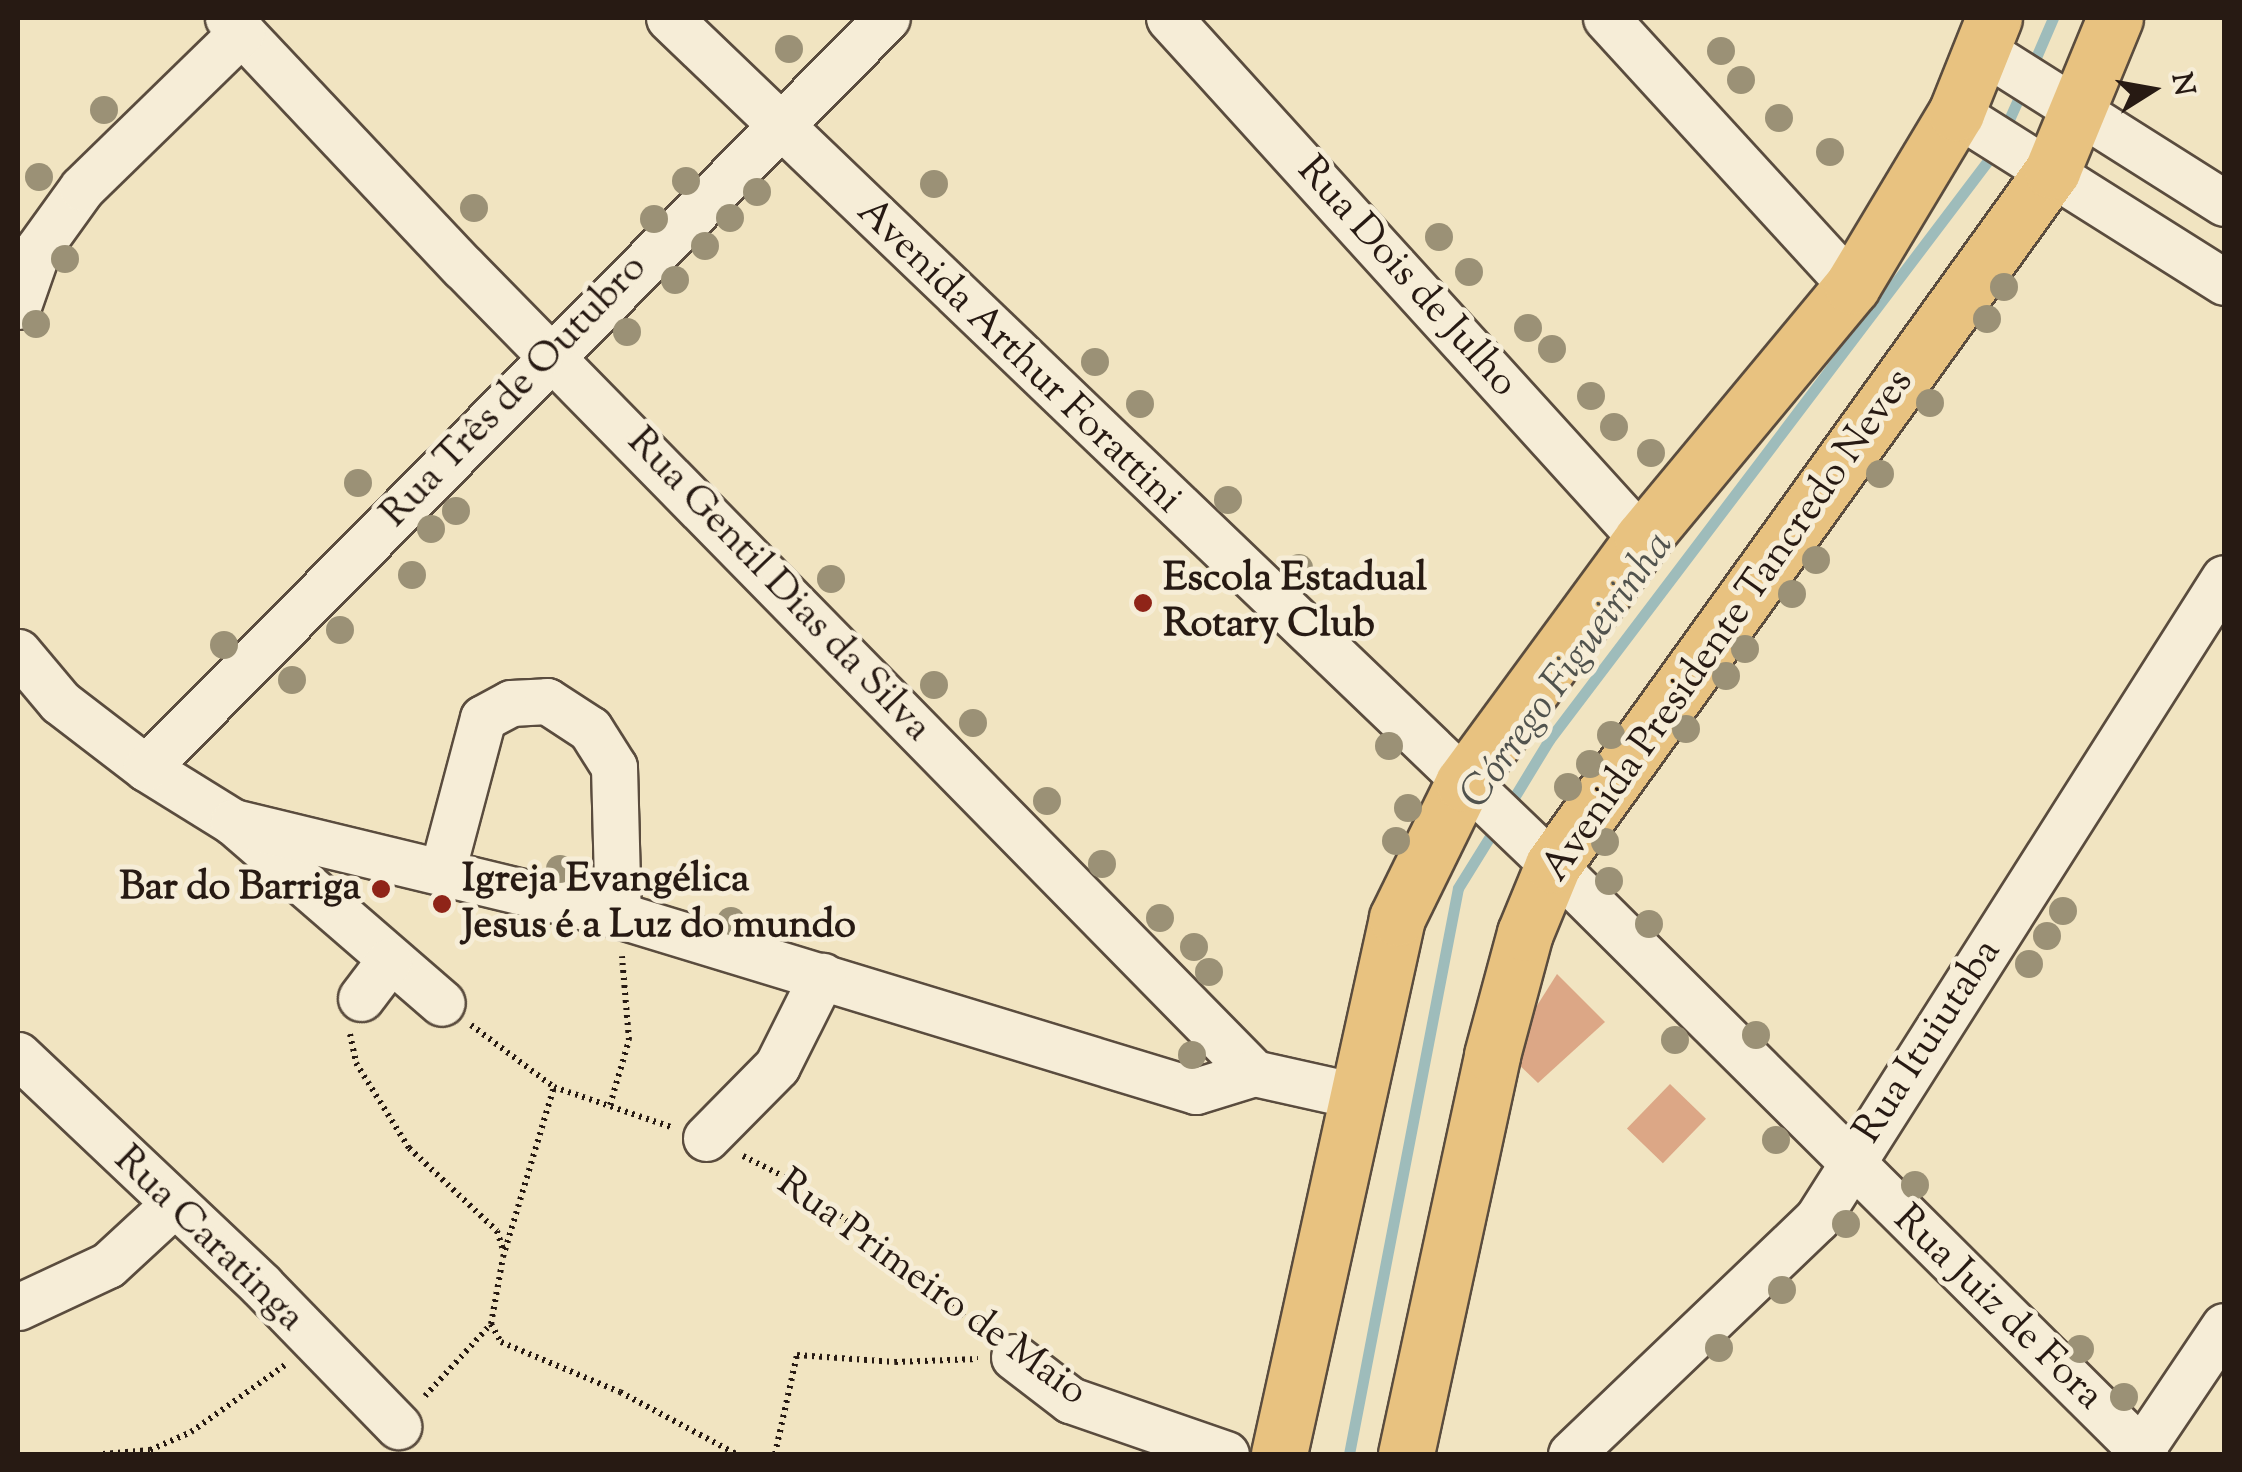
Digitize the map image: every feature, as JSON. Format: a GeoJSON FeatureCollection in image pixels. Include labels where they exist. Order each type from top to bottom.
{"type":"FeatureCollection","features":[{"type":"Feature","properties":{"kind":"main road","name":"Avenida Presidente Tancredo Neves"},"geometry":{"type":"LineString","coordinates":[[1406,1454],[1492,1055],[1525,933],[1553,865],[2052,170],[2116,18]]}},
{"type":"Feature","properties":{"kind":"main road"},"geometry":{"type":"LineString","coordinates":[[1280,1454],[1362,1098],[1397,918],[1482,800],[1642,539],[1852,286],[1956,113],[1988,34]]}},
{"type":"Feature","properties":{"kind":"street","name":"Avenida Arthur Forattini"},"geometry":{"type":"LineString","coordinates":[[669,18],[776,125],[1553,865]]}},
{"type":"Feature","properties":{"kind":"street","name":"Rua Três de Outubro"},"geometry":{"type":"LineString","coordinates":[[146,768],[776,125],[887,18]]}},
{"type":"Feature","properties":{"kind":"street","name":"Rua Dois de Julho"},"geometry":{"type":"LineString","coordinates":[[1169,18],[1642,539]]}},
{"type":"Feature","properties":{"kind":"street"},"geometry":{"type":"LineString","coordinates":[[1606,18],[1852,286]]}},
{"type":"Feature","properties":{"kind":"street"},"geometry":{"type":"LineString","coordinates":[[18,306],[38,249],[82,188],[235,24]]}},
{"type":"Feature","properties":{"kind":"street","name":"Rua Gentil Dias da Silva"},"geometry":{"type":"LineString","coordinates":[[235,24],[1254,1073]]}},
{"type":"Feature","properties":{"kind":"street"},"geometry":{"type":"LineString","coordinates":[[1988,34],[2076,112],[2224,203]]}},
{"type":"Feature","properties":{"kind":"street"},"geometry":{"type":"LineString","coordinates":[[1956,113],[2224,282]]}},
{"type":"Feature","properties":{"kind":"street","name":"Rua Ituiutaba"},"geometry":{"type":"LineString","coordinates":[[1571,1454],[1817,1219],[2224,578]]}},
{"type":"Feature","properties":{"kind":"street"},"geometry":{"type":"LineString","coordinates":[[18,652],[60,702]]}},
{"type":"Feature","properties":{"kind":"street"},"geometry":{"type":"LineString","coordinates":[[18,673],[146,768],[233,822],[442,1003]]}},
{"type":"Feature","properties":{"kind":"street"},"geometry":{"type":"LineString","coordinates":[[444,868],[484,718],[511,703],[548,701],[590,729],[614,767],[618,915]]}},
{"type":"Feature","properties":{"kind":"street"},"geometry":{"type":"LineString","coordinates":[[233,822],[444,868],[618,915],[1196,1092],[1254,1073],[1362,1098]]}},
{"type":"Feature","properties":{"kind":"street","name":"Rua Juiz de Fora"},"geometry":{"type":"LineString","coordinates":[[1553,865],[2141,1453]]}},
{"type":"Feature","properties":{"kind":"street"},"geometry":{"type":"LineString","coordinates":[[361,998],[389,961]]}},
{"type":"Feature","properties":{"kind":"street"},"geometry":{"type":"LineString","coordinates":[[706,1138],[777,1066],[822,976]]}},
{"type":"Feature","properties":{"kind":"street","name":"Rua Caratinga"},"geometry":{"type":"LineString","coordinates":[[18,1055],[398,1426]]}},
{"type":"Feature","properties":{"kind":"street"},"geometry":{"type":"LineString","coordinates":[[18,1307],[108,1265],[172,1205]]}},
{"type":"Feature","properties":{"kind":"street"},"geometry":{"type":"LineString","coordinates":[[2141,1453],[2224,1326]]}},
{"type":"Feature","properties":{"kind":"street","name":"Rua Primeiro de Maio"},"geometry":{"type":"LineString","coordinates":[[1014,1357],[1070,1400],[1226,1454]]}},
{"type":"Feature","properties":{"kind":"path"},"geometry":{"type":"LineString","coordinates":[[610,1106],[629,1040],[618,915]]}},
{"type":"Feature","properties":{"kind":"path"},"geometry":{"type":"LineString","coordinates":[[361,998],[351,1042],[372,1091],[426,1170],[498,1231],[503,1257]]}},
{"type":"Feature","properties":{"kind":"path","name":"Rua Primeiro de Maio"},"geometry":{"type":"LineString","coordinates":[[480,1033],[554,1087],[706,1138],[805,1187],[1014,1357]]}},
{"type":"Feature","properties":{"kind":"path"},"geometry":{"type":"LineString","coordinates":[[398,1426],[491,1324],[503,1257],[554,1087]]}},
{"type":"Feature","properties":{"kind":"path"},"geometry":{"type":"LineString","coordinates":[[491,1324],[501,1342],[620,1392],[736,1454]]}},
{"type":"Feature","properties":{"kind":"path"},"geometry":{"type":"LineString","coordinates":[[103,1454],[150,1450],[192,1432],[249,1396],[313,1341]]}},
{"type":"Feature","properties":{"kind":"path"},"geometry":{"type":"LineString","coordinates":[[775,1454],[797,1355],[959,1360]]}},
{"type":"Feature","properties":{"kind":"building"},"geometry":{"type":"Polygon","coordinates":[[[1557,974],[1605,1022],[1538,1083],[1507,1053],[1557,974]]]}},
{"type":"Feature","properties":{"kind":"building"},"geometry":{"type":"Polygon","coordinates":[[[1670,1084],[1706,1119],[1663,1163],[1627,1129],[1670,1084]]]}},
{"type":"Feature","properties":{"kind":"waterway","name":"Córrego Figueirinha"},"geometry":{"type":"LineString","coordinates":[[2031,69],[2053,18]]}},
{"type":"Feature","properties":{"kind":"waterway","name":"Córrego Figueirinha"},"geometry":{"type":"LineString","coordinates":[[2003,133],[2024,86]]}},
{"type":"Feature","properties":{"kind":"waterway","name":"Córrego Figueirinha"},"geometry":{"type":"LineString","coordinates":[[1507,809],[1549,740],[1996,150]]}},
{"type":"Feature","properties":{"kind":"waterway","name":"Córrego Figueirinha"},"geometry":{"type":"LineString","coordinates":[[1349,1454],[1458,888],[1497,825]]}},
{"type":"Feature","properties":{"kind":"place","name":"Escola Estadual Rotary Club"},"geometry":{"type":"Point","coordinates":[1143,603]}},
{"type":"Feature","properties":{"kind":"place","name":"Bar do Barriga"},"geometry":{"type":"Point","coordinates":[381,889]}},
{"type":"Feature","properties":{"kind":"place","name":"Igreja Evangélica Jesus é a Luz do mundo"},"geometry":{"type":"Point","coordinates":[442,904]}}]}
